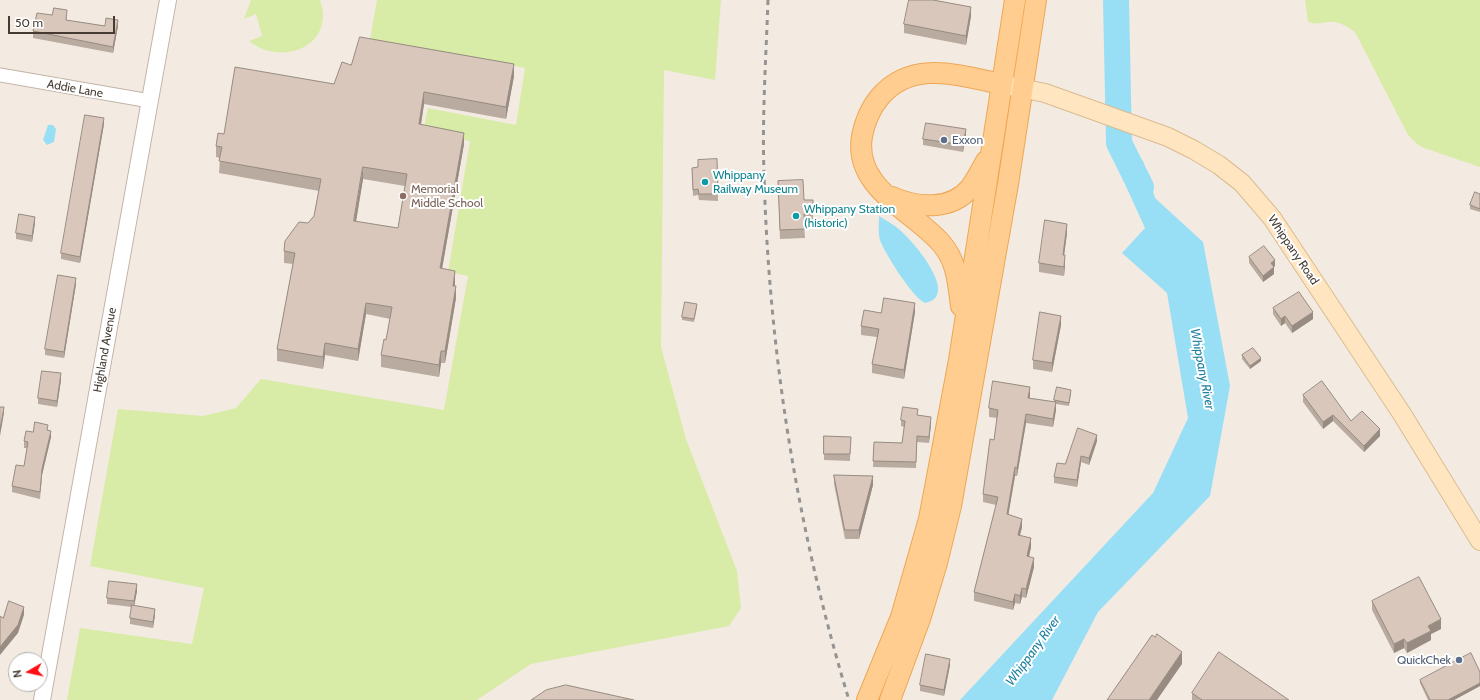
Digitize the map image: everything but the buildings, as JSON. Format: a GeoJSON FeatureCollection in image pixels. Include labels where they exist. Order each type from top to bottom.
{"type":"FeatureCollection","features":[{"type":"Feature","properties":{"kind":"main road"},"geometry":{"type":"LineString","coordinates":[[890,700],[920,619],[937,563],[951,506],[1024,88],[1036,0]]}},
{"type":"Feature","properties":{"kind":"main road"},"geometry":{"type":"LineString","coordinates":[[867,700],[901,616],[929,519],[959,360],[1014,7]]}},
{"type":"Feature","properties":{"kind":"main road"},"geometry":{"type":"LineString","coordinates":[[959,360],[961,312],[957,277],[952,260],[942,243],[884,193],[874,182],[864,166],[861,142],[864,123],[873,105],[892,84],[910,75],[929,72],[1001,84]]}},
{"type":"Feature","properties":{"kind":"main road","name":"Whippany Road"},"geometry":{"type":"LineString","coordinates":[[1001,84],[1045,93],[1135,124],[1194,150],[1219,165],[1242,183],[1262,204],[1402,414],[1480,542]]}},
{"type":"Feature","properties":{"kind":"main road"},"geometry":{"type":"LineString","coordinates":[[884,193],[905,203],[927,206],[946,204],[955,200],[970,188],[991,154]]}},
{"type":"Feature","properties":{"kind":"street","name":"Highland Avenue"},"geometry":{"type":"LineString","coordinates":[[42,700],[168,0]]}},
{"type":"Feature","properties":{"kind":"street","name":"Addie Lane"},"geometry":{"type":"LineString","coordinates":[[0,75],[150,101]]}},
{"type":"Feature","properties":{"kind":"green space"},"geometry":{"type":"Polygon","coordinates":[[[251,0],[320,0],[323,16],[320,29],[314,40],[303,48],[291,52],[277,52],[262,49],[249,41],[262,36],[256,14],[244,19],[251,0]]]}},
{"type":"Feature","properties":{"kind":"green space"},"geometry":{"type":"Polygon","coordinates":[[[377,0],[721,0],[715,80],[664,70],[661,347],[686,439],[737,571],[741,608],[729,626],[531,664],[477,700],[67,700],[80,628],[192,644],[204,588],[90,566],[118,409],[203,416],[236,408],[261,379],[444,410],[468,276],[448,272],[470,141],[423,132],[428,108],[516,125],[525,68],[370,39],[377,0]]]}},
{"type":"Feature","properties":{"kind":"green space"},"geometry":{"type":"Polygon","coordinates":[[[1305,0],[1480,0],[1480,167],[1424,148],[1417,144],[1408,135],[1355,32],[1337,23],[1331,22],[1315,24],[1308,22],[1305,0]]]}},
{"type":"Feature","properties":{"kind":"water"},"geometry":{"type":"Polygon","coordinates":[[[48,125],[53,125],[56,129],[54,142],[47,145],[43,140],[48,125]]]}},
{"type":"Feature","properties":{"kind":"water"},"geometry":{"type":"Polygon","coordinates":[[[1109,149],[1143,161],[1155,198],[1203,242],[1230,386],[1210,496],[1098,612],[1052,700],[960,700],[1153,493],[1188,418],[1167,293],[1122,253],[1145,228],[1109,149]]]}},
{"type":"Feature","properties":{"kind":"water"},"geometry":{"type":"Polygon","coordinates":[[[879,216],[902,231],[925,259],[937,281],[938,291],[935,299],[925,303],[914,293],[900,275],[887,255],[880,240],[879,216]]]}},
{"type":"Feature","properties":{"kind":"waterway","name":"Whippany River"},"geometry":{"type":"LineString","coordinates":[[1116,0],[1119,143],[1141,187]]}},
{"type":"Feature","properties":{"kind":"railway"},"geometry":{"type":"LineString","coordinates":[[768,0],[764,109],[764,174],[772,308],[779,374],[789,440],[814,571],[849,700]]}},
{"type":"Feature","properties":{"kind":"place","name":"Exxon"},"geometry":{"type":"Point","coordinates":[944,140]}},
{"type":"Feature","properties":{"kind":"place","name":"Whippany Railway Museum"},"geometry":{"type":"Point","coordinates":[705,182]}},
{"type":"Feature","properties":{"kind":"place","name":"Memorial Middle School"},"geometry":{"type":"Point","coordinates":[403,196]}},
{"type":"Feature","properties":{"kind":"place","name":"Whippany Station (historic)"},"geometry":{"type":"Point","coordinates":[796,216]}},
{"type":"Feature","properties":{"kind":"place","name":"QuickChek"},"geometry":{"type":"Point","coordinates":[1459,660]}}]}
